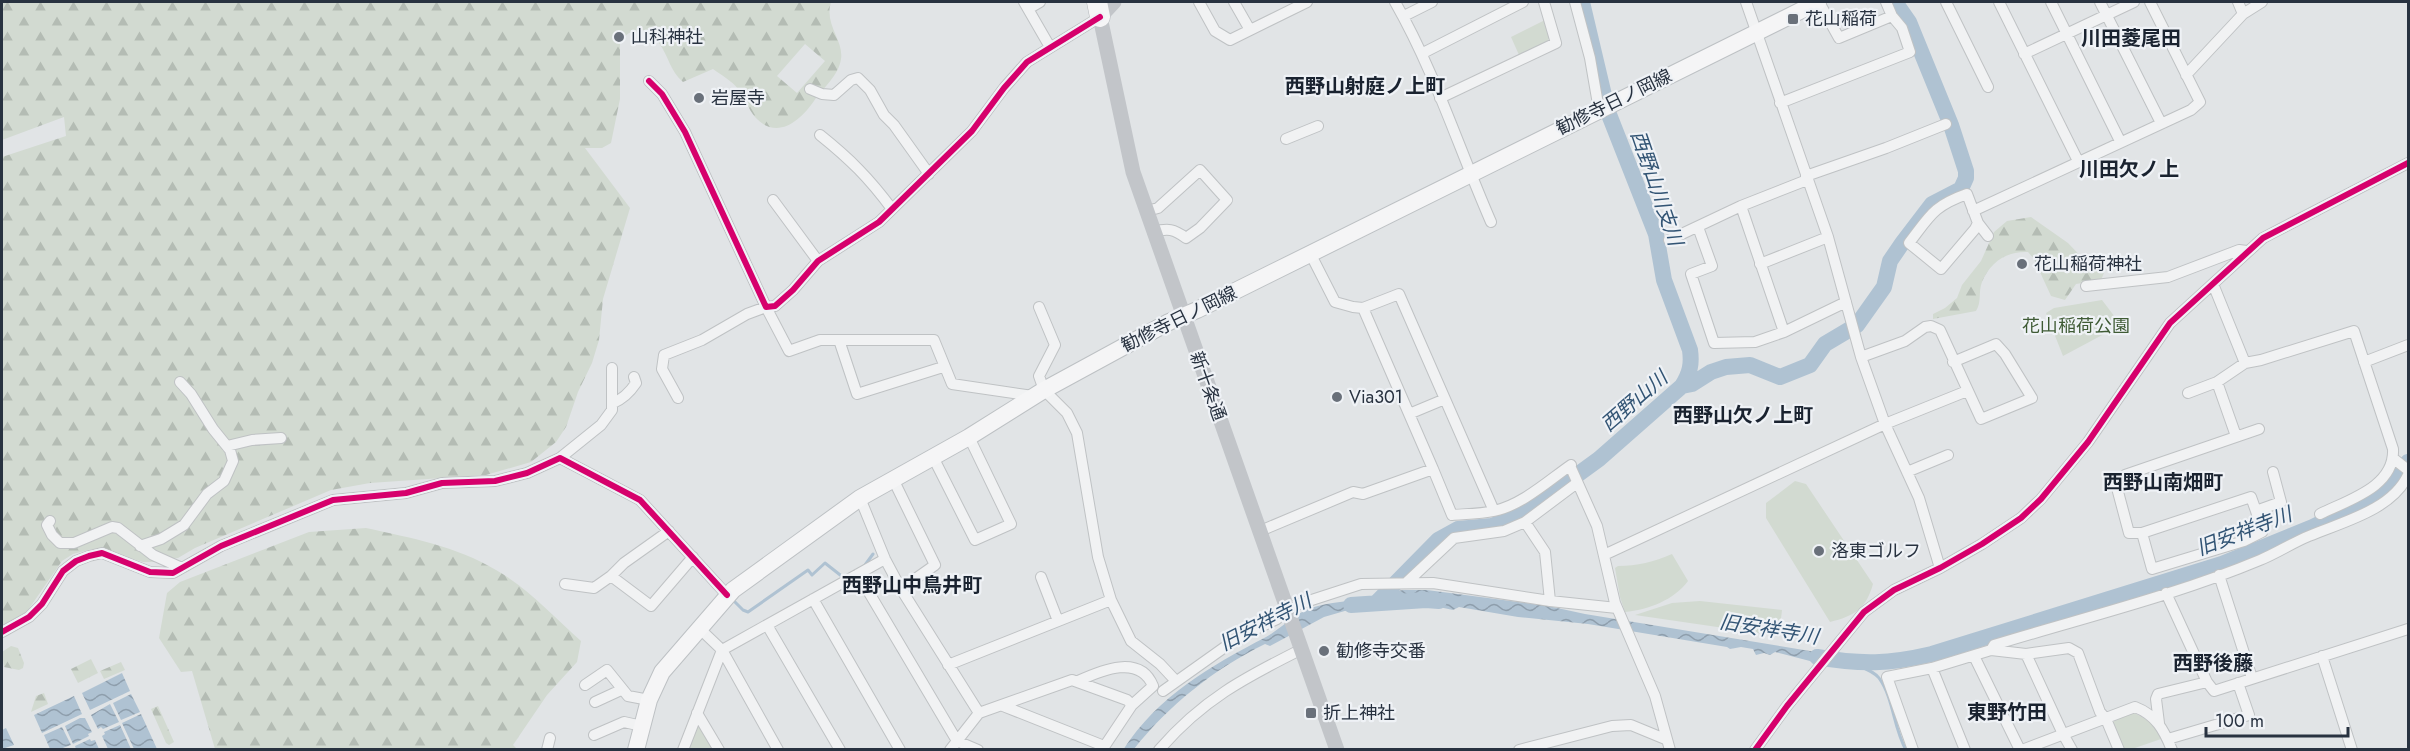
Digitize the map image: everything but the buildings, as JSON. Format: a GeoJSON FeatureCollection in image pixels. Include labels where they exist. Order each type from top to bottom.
{"type":"FeatureCollection","features":[{"type":"Feature","properties":{"kind":"main road"},"geometry":{"type":"LineString","coordinates":[[1099,7],[1114,2]]}},
{"type":"Feature","properties":{"kind":"main road","name":"勧修寺日ノ岡線"},"geometry":{"type":"LineString","coordinates":[[636,750],[648,700],[662,672],[727,595],[860,498],[969,437],[1038,393],[1183,316],[1818,2]]}},
{"type":"Feature","properties":{"kind":"main road","name":"新十条通"},"geometry":{"type":"LineString","coordinates":[[1099,7],[1133,172],[1337,750]]}},
{"type":"Feature","properties":{"kind":"street"},"geometry":{"type":"LineString","coordinates":[[1040,2],[1026,5],[1050,47]]}},
{"type":"Feature","properties":{"kind":"street"},"geometry":{"type":"LineString","coordinates":[[1199,2],[1215,31],[1230,40],[1304,2]]}},
{"type":"Feature","properties":{"kind":"street"},"geometry":{"type":"LineString","coordinates":[[1234,2],[1250,30]]}},
{"type":"Feature","properties":{"kind":"street"},"geometry":{"type":"LineString","coordinates":[[1395,2],[1423,53],[1491,222]]}},
{"type":"Feature","properties":{"kind":"street"},"geometry":{"type":"LineString","coordinates":[[1404,16],[1432,2]]}},
{"type":"Feature","properties":{"kind":"street"},"geometry":{"type":"LineString","coordinates":[[1423,53],[1522,2]]}},
{"type":"Feature","properties":{"kind":"street"},"geometry":{"type":"LineString","coordinates":[[1440,98],[1556,43],[1544,2]]}},
{"type":"Feature","properties":{"kind":"street"},"geometry":{"type":"LineString","coordinates":[[1575,2],[1604,107]]}},
{"type":"Feature","properties":{"kind":"street"},"geometry":{"type":"LineString","coordinates":[[1746,2],[1828,237],[1861,357],[1885,424],[1919,498],[1940,568]]}},
{"type":"Feature","properties":{"kind":"street"},"geometry":{"type":"LineString","coordinates":[[1818,2],[1839,38],[1892,16]]}},
{"type":"Feature","properties":{"kind":"street"},"geometry":{"type":"LineString","coordinates":[[1780,103],[1910,52],[1902,28],[1892,16],[1886,2]]}},
{"type":"Feature","properties":{"kind":"street"},"geometry":{"type":"LineString","coordinates":[[1946,2],[1988,87]]}},
{"type":"Feature","properties":{"kind":"street"},"geometry":{"type":"LineString","coordinates":[[1999,2],[2078,161]]}},
{"type":"Feature","properties":{"kind":"street"},"geometry":{"type":"LineString","coordinates":[[2051,2],[2120,141]]}},
{"type":"Feature","properties":{"kind":"street"},"geometry":{"type":"LineString","coordinates":[[2100,2],[2161,123]]}},
{"type":"Feature","properties":{"kind":"street"},"geometry":{"type":"LineString","coordinates":[[2024,54],[2134,2]]}},
{"type":"Feature","properties":{"kind":"street"},"geometry":{"type":"LineString","coordinates":[[1973,211],[2191,110],[2200,102],[2150,2]]}},
{"type":"Feature","properties":{"kind":"street"},"geometry":{"type":"LineString","coordinates":[[2238,2],[2243,14]]}},
{"type":"Feature","properties":{"kind":"street"},"geometry":{"type":"LineString","coordinates":[[2186,75],[2243,14],[2262,2]]}},
{"type":"Feature","properties":{"kind":"street"},"geometry":{"type":"LineString","coordinates":[[678,398],[662,369],[664,355],[702,340],[747,314],[775,306],[793,290],[818,261],[879,222],[972,131],[1004,88],[1027,63],[1099,7]]}},
{"type":"Feature","properties":{"kind":"street"},"geometry":{"type":"LineString","coordinates":[[810,89],[834,96],[851,80],[858,78],[870,90],[884,115],[894,125],[929,174]]}},
{"type":"Feature","properties":{"kind":"street"},"geometry":{"type":"LineString","coordinates":[[649,81],[662,94],[688,139],[766,307],[789,351],[820,340],[934,340],[951,384],[1038,393],[1067,413],[1077,433],[1098,557],[1111,600],[1131,641],[1160,664],[1175,680]]}},
{"type":"Feature","properties":{"kind":"street"},"geometry":{"type":"LineString","coordinates":[[1668,240],[1807,178],[1946,124]]}},
{"type":"Feature","properties":{"kind":"street"},"geometry":{"type":"LineString","coordinates":[[1286,139],[1318,126]]}},
{"type":"Feature","properties":{"kind":"street"},"geometry":{"type":"LineString","coordinates":[[820,135],[854,162],[892,209]]}},
{"type":"Feature","properties":{"kind":"street"},"geometry":{"type":"LineString","coordinates":[[1755,750],[1787,706],[1864,612],[1894,590],[1940,568],[2021,518],[2041,499],[2088,442],[2170,322],[2247,251],[2263,238],[2409,163]]}},
{"type":"Feature","properties":{"kind":"street"},"geometry":{"type":"LineString","coordinates":[[1147,211],[1158,208],[1200,170],[1227,201],[1200,228],[1185,238],[1175,230],[1166,228],[1153,232]]}},
{"type":"Feature","properties":{"kind":"street"},"geometry":{"type":"LineString","coordinates":[[1978,223],[1941,269],[1909,243],[1937,208],[1946,201],[1967,194],[1978,223],[1988,236]]}},
{"type":"Feature","properties":{"kind":"street"},"geometry":{"type":"LineString","coordinates":[[773,200],[818,261]]}},
{"type":"Feature","properties":{"kind":"street"},"geometry":{"type":"LineString","coordinates":[[1741,206],[1784,332]]}},
{"type":"Feature","properties":{"kind":"street"},"geometry":{"type":"LineString","coordinates":[[1698,226],[1712,266],[1691,274],[1714,343],[1755,342],[1784,332],[1846,302]]}},
{"type":"Feature","properties":{"kind":"street"},"geometry":{"type":"LineString","coordinates":[[1760,264],[1828,237]]}},
{"type":"Feature","properties":{"kind":"street"},"geometry":{"type":"LineString","coordinates":[[2086,286],[2168,277],[2239,250],[2247,251]]}},
{"type":"Feature","properties":{"kind":"street"},"geometry":{"type":"LineString","coordinates":[[1310,253],[1335,302],[1353,308],[1363,308],[1399,294],[1494,511]]}},
{"type":"Feature","properties":{"kind":"street"},"geometry":{"type":"LineString","coordinates":[[2213,284],[2245,363]]}},
{"type":"Feature","properties":{"kind":"street"},"geometry":{"type":"LineString","coordinates":[[1038,393],[1039,376],[1055,345],[1039,307]]}},
{"type":"Feature","properties":{"kind":"street"},"geometry":{"type":"LineString","coordinates":[[1363,308],[1452,515],[1494,511],[1516,503],[1571,467],[1597,526],[1619,612],[1655,696],[1665,739],[1670,750]]}},
{"type":"Feature","properties":{"kind":"street"},"geometry":{"type":"LineString","coordinates":[[1861,357],[1905,341],[1925,327],[1931,326],[1940,330],[1953,362],[1981,419],[2032,398],[2006,354],[1996,344],[1953,362]]}},
{"type":"Feature","properties":{"kind":"street"},"geometry":{"type":"LineString","coordinates":[[2188,393],[2217,382],[2245,363],[2354,331],[2396,461],[2409,470]]}},
{"type":"Feature","properties":{"kind":"street"},"geometry":{"type":"LineString","coordinates":[[839,340],[857,394],[943,367]]}},
{"type":"Feature","properties":{"kind":"street"},"geometry":{"type":"LineString","coordinates":[[2364,362],[2409,345]]}},
{"type":"Feature","properties":{"kind":"street"},"geometry":{"type":"LineString","coordinates":[[2,632],[23,622],[36,610],[57,577],[76,561],[102,553],[150,572],[173,573],[221,546],[333,500],[406,493],[442,483],[495,481],[526,473],[560,458],[601,425],[612,410],[612,368]]}},
{"type":"Feature","properties":{"kind":"street"},"geometry":{"type":"LineString","coordinates":[[613,403],[634,387],[636,383],[634,377]]}},
{"type":"Feature","properties":{"kind":"street"},"geometry":{"type":"LineString","coordinates":[[140,546],[161,539],[184,525],[207,494],[224,481],[233,461],[227,446],[213,429],[191,393],[180,382]]}},
{"type":"Feature","properties":{"kind":"street"},"geometry":{"type":"LineString","coordinates":[[2217,382],[2236,436]]}},
{"type":"Feature","properties":{"kind":"street"},"geometry":{"type":"LineString","coordinates":[[1604,555],[1885,424],[1967,391]]}},
{"type":"Feature","properties":{"kind":"street"},"geometry":{"type":"LineString","coordinates":[[1410,414],[1445,399]]}},
{"type":"Feature","properties":{"kind":"street"},"geometry":{"type":"LineString","coordinates":[[2142,533],[2152,569],[2244,541],[2262,532],[2251,497],[2142,533],[2129,533],[2117,488],[2125,475],[2259,429]]}},
{"type":"Feature","properties":{"kind":"street"},"geometry":{"type":"LineString","coordinates":[[933,457],[975,540],[1011,524],[969,437]]}},
{"type":"Feature","properties":{"kind":"street"},"geometry":{"type":"LineString","coordinates":[[227,446],[252,440],[281,438]]}},
{"type":"Feature","properties":{"kind":"street"},"geometry":{"type":"LineString","coordinates":[[1907,472],[1948,455]]}},
{"type":"Feature","properties":{"kind":"street"},"geometry":{"type":"LineString","coordinates":[[560,458],[640,500],[727,595]]}},
{"type":"Feature","properties":{"kind":"street"},"geometry":{"type":"LineString","coordinates":[[2320,514],[2380,482],[2396,461]]}},
{"type":"Feature","properties":{"kind":"street"},"geometry":{"type":"LineString","coordinates":[[1260,531],[1353,492],[1363,494],[1433,469]]}},
{"type":"Feature","properties":{"kind":"street"},"geometry":{"type":"LineString","coordinates":[[2256,511],[2281,502],[2273,472]]}},
{"type":"Feature","properties":{"kind":"street"},"geometry":{"type":"LineString","coordinates":[[1991,650],[1994,645],[2166,593],[2261,560],[2295,542],[2370,510],[2388,499],[2405,483],[2409,475]]}},
{"type":"Feature","properties":{"kind":"street"},"geometry":{"type":"LineString","coordinates":[[893,478],[935,565],[901,589]]}},
{"type":"Feature","properties":{"kind":"street"},"geometry":{"type":"LineString","coordinates":[[1406,583],[1454,538],[1504,531],[1525,522],[1576,482]]}},
{"type":"Feature","properties":{"kind":"street"},"geometry":{"type":"LineString","coordinates":[[860,498],[885,559],[901,589],[979,713]]}},
{"type":"Feature","properties":{"kind":"street"},"geometry":{"type":"LineString","coordinates":[[50,521],[47,528],[52,536],[64,544],[74,543],[112,527],[118,528],[153,555],[182,568]]}},
{"type":"Feature","properties":{"kind":"street"},"geometry":{"type":"LineString","coordinates":[[1525,522],[1545,552],[1550,601]]}},
{"type":"Feature","properties":{"kind":"street"},"geometry":{"type":"LineString","coordinates":[[565,584],[594,588],[669,531]]}},
{"type":"Feature","properties":{"kind":"street"},"geometry":{"type":"LineString","coordinates":[[610,576],[651,606],[693,557]]}},
{"type":"Feature","properties":{"kind":"street"},"geometry":{"type":"LineString","coordinates":[[683,750],[722,650],[885,559]]}},
{"type":"Feature","properties":{"kind":"street"},"geometry":{"type":"LineString","coordinates":[[858,574],[953,746]]}},
{"type":"Feature","properties":{"kind":"street"},"geometry":{"type":"LineString","coordinates":[[2219,576],[2252,678]]}},
{"type":"Feature","properties":{"kind":"street"},"geometry":{"type":"LineString","coordinates":[[1041,577],[1058,621]]}},
{"type":"Feature","properties":{"kind":"street"},"geometry":{"type":"LineString","coordinates":[[1163,691],[1175,680],[1239,638],[1288,611],[1361,584],[1433,583],[1619,612]]}},
{"type":"Feature","properties":{"kind":"street"},"geometry":{"type":"LineString","coordinates":[[2166,593],[2207,682],[2214,691],[2409,629]]}},
{"type":"Feature","properties":{"kind":"street"},"geometry":{"type":"LineString","coordinates":[[813,599],[900,750]]}},
{"type":"Feature","properties":{"kind":"street"},"geometry":{"type":"LineString","coordinates":[[948,665],[1111,600]]}},
{"type":"Feature","properties":{"kind":"street"},"geometry":{"type":"LineString","coordinates":[[767,625],[840,750]]}},
{"type":"Feature","properties":{"kind":"street"},"geometry":{"type":"LineString","coordinates":[[699,628],[722,650],[778,750]]}},
{"type":"Feature","properties":{"kind":"street"},"geometry":{"type":"LineString","coordinates":[[1159,750],[1184,722],[1230,686],[1300,643]]}},
{"type":"Feature","properties":{"kind":"street"},"geometry":{"type":"LineString","coordinates":[[1913,750],[1887,678],[1932,668],[1991,650],[2026,654],[2069,648],[2077,652],[2100,712],[2106,719],[2119,750]]}},
{"type":"Feature","properties":{"kind":"street"},"geometry":{"type":"LineString","coordinates":[[2026,654],[2072,750]]}},
{"type":"Feature","properties":{"kind":"street"},"geometry":{"type":"LineString","coordinates":[[1974,656],[2021,750],[2135,707],[2159,723]]}},
{"type":"Feature","properties":{"kind":"street"},"geometry":{"type":"LineString","coordinates":[[2322,656],[2352,750]]}},
{"type":"Feature","properties":{"kind":"street"},"geometry":{"type":"LineString","coordinates":[[1003,706],[1103,748],[1132,705],[1153,686],[1150,678],[1137,669],[1120,666],[1078,681]]}},
{"type":"Feature","properties":{"kind":"street"},"geometry":{"type":"LineString","coordinates":[[1932,668],[1965,750]]}},
{"type":"Feature","properties":{"kind":"street"},"geometry":{"type":"LineString","coordinates":[[585,685],[607,670],[628,696],[648,700]]}},
{"type":"Feature","properties":{"kind":"street"},"geometry":{"type":"LineString","coordinates":[[953,746],[979,713],[1072,680],[1127,700],[1132,705]]}},
{"type":"Feature","properties":{"kind":"street"},"geometry":{"type":"LineString","coordinates":[[2207,682],[2158,694],[2156,699],[2159,723],[2170,744],[2249,715],[2238,683]]}},
{"type":"Feature","properties":{"kind":"street"},"geometry":{"type":"LineString","coordinates":[[595,702],[621,690]]}},
{"type":"Feature","properties":{"kind":"street"},"geometry":{"type":"LineString","coordinates":[[698,713],[718,750]]}},
{"type":"Feature","properties":{"kind":"street"},"geometry":{"type":"LineString","coordinates":[[594,735],[624,722],[642,726]]}},
{"type":"Feature","properties":{"kind":"street"},"geometry":{"type":"LineString","coordinates":[[1519,750],[1612,726],[1631,725],[1665,739]]}},
{"type":"Feature","properties":{"kind":"street"},"geometry":{"type":"LineString","coordinates":[[548,750],[550,738]]}},
{"type":"Feature","properties":{"kind":"street"},"geometry":{"type":"LineString","coordinates":[[953,746],[978,750]]}},
{"type":"Feature","properties":{"kind":"green space"},"geometry":{"type":"Polygon","coordinates":[[[2,2],[831,2],[830,18],[841,52],[840,65],[830,81],[802,115],[780,128],[763,124],[755,117],[736,86],[713,69],[683,82],[675,73],[659,43],[643,30],[629,33],[620,40],[620,99],[611,143],[602,148],[585,148],[630,208],[603,299],[599,340],[592,363],[578,392],[566,427],[556,442],[531,462],[486,475],[370,483],[331,490],[195,548],[178,558],[143,562],[92,549],[73,554],[62,561],[26,613],[2,627],[2,157],[66,136],[64,117],[2,140],[2,2]],[[805,44],[777,76],[797,93],[825,61],[805,44]]]}},
{"type":"Feature","properties":{"kind":"green space"},"geometry":{"type":"Polygon","coordinates":[[[1545,20],[1550,37],[1546,43],[1519,55],[1511,37],[1545,20]]]}},
{"type":"Feature","properties":{"kind":"green space"},"geometry":{"type":"Polygon","coordinates":[[[2031,217],[2068,243],[2092,268],[2106,268],[2101,280],[2076,284],[2065,300],[2051,296],[2034,259],[2028,252],[2013,253],[2000,259],[1985,275],[1976,311],[1933,319],[1933,314],[1957,298],[1962,285],[1981,261],[1994,232],[2007,221],[2031,217]]]}},
{"type":"Feature","properties":{"kind":"green space","name":"花山稲荷公園"},"geometry":{"type":"Polygon","coordinates":[[[2102,300],[2121,325],[2063,356],[2046,313],[2054,308],[2102,300]]]}},
{"type":"Feature","properties":{"kind":"green space","name":"洛東ゴルフ"},"geometry":{"type":"Polygon","coordinates":[[[1795,481],[1806,484],[1873,584],[1863,605],[1852,614],[1838,620],[1830,622],[1766,518],[1766,503],[1795,481]]]}},
{"type":"Feature","properties":{"kind":"green space"},"geometry":{"type":"Polygon","coordinates":[[[366,528],[449,549],[481,562],[508,577],[581,641],[577,662],[547,695],[513,745],[517,749],[215,749],[192,671],[181,672],[159,638],[167,593],[180,582],[309,532],[366,528]]]}},
{"type":"Feature","properties":{"kind":"green space"},"geometry":{"type":"Polygon","coordinates":[[[1672,554],[1688,581],[1675,594],[1660,603],[1625,612],[1615,568],[1645,563],[1672,554]]]}},
{"type":"Feature","properties":{"kind":"green space"},"geometry":{"type":"Polygon","coordinates":[[[1700,601],[1782,610],[1779,636],[1635,615],[1672,603],[1700,601]]]}},
{"type":"Feature","properties":{"kind":"green space"},"geometry":{"type":"Polygon","coordinates":[[[11,646],[18,648],[24,663],[23,668],[19,670],[4,667],[2,652],[11,646]]]}},
{"type":"Feature","properties":{"kind":"green space"},"geometry":{"type":"Polygon","coordinates":[[[91,659],[98,673],[78,683],[71,669],[91,659]]]}},
{"type":"Feature","properties":{"kind":"green space"},"geometry":{"type":"Polygon","coordinates":[[[121,662],[125,670],[104,679],[100,671],[121,662]]]}},
{"type":"Feature","properties":{"kind":"green space"},"geometry":{"type":"Polygon","coordinates":[[[44,693],[48,704],[31,712],[36,696],[44,693]]]}},
{"type":"Feature","properties":{"kind":"green space"},"geometry":{"type":"Polygon","coordinates":[[[158,706],[174,742],[169,745],[151,709],[158,706]]]}},
{"type":"Feature","properties":{"kind":"green space"},"geometry":{"type":"Polygon","coordinates":[[[2132,712],[2156,724],[2161,739],[2132,749],[2123,749],[2112,724],[2115,719],[2132,712]]]}},
{"type":"Feature","properties":{"kind":"green space"},"geometry":{"type":"Polygon","coordinates":[[[698,724],[715,749],[688,750],[698,724]]]}},
{"type":"Feature","properties":{"kind":"water"},"geometry":{"type":"Polygon","coordinates":[[[1403,590],[1427,590],[1548,606],[1840,656],[1833,667],[1775,652],[1770,655],[1764,653],[1756,655],[1753,649],[1741,647],[1730,649],[1588,624],[1518,617],[1459,607],[1453,610],[1439,607],[1436,601],[1386,599],[1324,617],[1270,646],[1265,644],[1246,654],[1210,677],[1177,703],[1134,749],[1123,750],[1153,713],[1187,684],[1205,671],[1271,634],[1299,614],[1318,606],[1403,590]]]}},
{"type":"Feature","properties":{"kind":"water"},"geometry":{"type":"Polygon","coordinates":[[[122,673],[130,691],[90,710],[82,693],[122,673]]]}},
{"type":"Feature","properties":{"kind":"water"},"geometry":{"type":"Polygon","coordinates":[[[131,694],[140,712],[121,720],[113,703],[131,694]]]}},
{"type":"Feature","properties":{"kind":"water"},"geometry":{"type":"Polygon","coordinates":[[[74,696],[82,714],[42,733],[34,715],[74,696]]]}},
{"type":"Feature","properties":{"kind":"water"},"geometry":{"type":"Polygon","coordinates":[[[110,704],[119,722],[98,729],[91,715],[110,704]]]}},
{"type":"Feature","properties":{"kind":"water"},"geometry":{"type":"Polygon","coordinates":[[[141,714],[157,749],[134,749],[122,723],[141,714]]]}},
{"type":"Feature","properties":{"kind":"water"},"geometry":{"type":"Polygon","coordinates":[[[80,718],[85,718],[92,732],[73,744],[65,726],[80,718]]]}},
{"type":"Feature","properties":{"kind":"water"},"geometry":{"type":"Polygon","coordinates":[[[120,725],[131,749],[108,749],[102,736],[104,732],[120,725]]]}},
{"type":"Feature","properties":{"kind":"water"},"geometry":{"type":"Polygon","coordinates":[[[62,727],[71,745],[60,749],[50,749],[44,735],[62,727]]]}},
{"type":"Feature","properties":{"kind":"water"},"geometry":{"type":"Polygon","coordinates":[[[6,728],[14,745],[2,749],[2,730],[6,728]]]}},
{"type":"Feature","properties":{"kind":"water"},"geometry":{"type":"Polygon","coordinates":[[[90,739],[95,740],[99,749],[76,749],[75,746],[90,739]]]}},
{"type":"Feature","properties":{"kind":"waterway","name":"西野山川支川"},"geometry":{"type":"LineString","coordinates":[[1582,2],[1608,112],[1656,234],[1664,280],[1690,350],[1690,368],[1682,386]]}},
{"type":"Feature","properties":{"kind":"waterway","name":"西野山川支川"},"geometry":{"type":"LineString","coordinates":[[1584,9],[1586,2]]}},
{"type":"Feature","properties":{"kind":"waterway","name":"西野山川"},"geometry":{"type":"LineString","coordinates":[[1376,603],[1438,540],[1458,529],[1492,526],[1525,513],[1599,459],[1682,386],[1692,384],[1711,372],[1726,367],[1750,365],[1780,377],[1810,365],[1825,344],[1857,325],[1884,287],[1890,261],[1903,242],[1932,204],[1961,189],[1966,178],[1966,171],[1951,125],[1909,22],[1895,2]]}},
{"type":"Feature","properties":{"kind":"waterway","name":"旧安祥寺川"},"geometry":{"type":"LineString","coordinates":[[1817,657],[1875,662],[1932,654],[2222,564],[2313,527],[2375,496],[2395,480],[2408,462]]}},
{"type":"Feature","properties":{"kind":"waterway"},"geometry":{"type":"LineString","coordinates":[[865,565],[873,554]]}},
{"type":"Feature","properties":{"kind":"waterway"},"geometry":{"type":"LineString","coordinates":[[732,599],[748,612],[808,570],[812,575],[825,563],[844,578]]}},
{"type":"Feature","properties":{"kind":"waterway","name":"旧安祥寺川"},"geometry":{"type":"LineString","coordinates":[[1351,605],[1439,601]]}},
{"type":"Feature","properties":{"kind":"waterway"},"geometry":{"type":"LineString","coordinates":[[1854,664],[1871,671],[1884,686],[1906,750]]}},
{"type":"Feature","properties":{"kind":"cycle path"},"geometry":{"type":"LineString","coordinates":[[649,81],[662,94],[685,132],[766,307],[775,306],[793,290],[818,261],[879,222],[972,131],[1027,62],[1100,17]]}},
{"type":"Feature","properties":{"kind":"cycle path"},"geometry":{"type":"LineString","coordinates":[[1755,750],[1787,706],[1864,612],[1894,590],[1940,568],[1982,544],[2021,518],[2041,499],[2088,442],[2170,323],[2263,238],[2408,163]]}},
{"type":"Feature","properties":{"kind":"cycle path"},"geometry":{"type":"LineString","coordinates":[[2,632],[29,617],[42,604],[63,571],[76,561],[89,556],[102,553],[150,572],[173,573],[221,546],[333,500],[406,493],[442,483],[495,481],[527,473],[560,458],[640,500],[727,595]]}},
{"type":"Feature","properties":{"kind":"place","name":"花山稲荷"},"geometry":{"type":"Point","coordinates":[1793,19]}},
{"type":"Feature","properties":{"kind":"place","name":"山科神社"},"geometry":{"type":"Point","coordinates":[619,37]}},
{"type":"Feature","properties":{"kind":"place","name":"岩屋寺"},"geometry":{"type":"Point","coordinates":[699,98]}},
{"type":"Feature","properties":{"kind":"place","name":"花山稲荷神社"},"geometry":{"type":"Point","coordinates":[2022,264]}},
{"type":"Feature","properties":{"kind":"place","name":"Via301"},"geometry":{"type":"Point","coordinates":[1337,397]}},
{"type":"Feature","properties":{"kind":"place","name":"洛東ゴルフ"},"geometry":{"type":"Point","coordinates":[1819,551]}},
{"type":"Feature","properties":{"kind":"place","name":"勧修寺交番"},"geometry":{"type":"Point","coordinates":[1324,651]}},
{"type":"Feature","properties":{"kind":"place","name":"折上神社"},"geometry":{"type":"Point","coordinates":[1311,713]}},
{"type":"Feature","properties":{"kind":"district","name":"川田菱尾田"},"geometry":{"type":"Point","coordinates":[2131,38]}},
{"type":"Feature","properties":{"kind":"district","name":"西野山射庭ノ上町"},"geometry":{"type":"Point","coordinates":[1365,86]}},
{"type":"Feature","properties":{"kind":"district","name":"川田欠ノ上"},"geometry":{"type":"Point","coordinates":[2129,169]}},
{"type":"Feature","properties":{"kind":"district","name":"西野山欠ノ上町"},"geometry":{"type":"Point","coordinates":[1743,415]}},
{"type":"Feature","properties":{"kind":"district","name":"西野山南畑町"},"geometry":{"type":"Point","coordinates":[2163,482]}},
{"type":"Feature","properties":{"kind":"district","name":"西野山中鳥井町"},"geometry":{"type":"Point","coordinates":[912,585]}},
{"type":"Feature","properties":{"kind":"district","name":"西野後藤"},"geometry":{"type":"Point","coordinates":[2213,663]}},
{"type":"Feature","properties":{"kind":"district","name":"東野竹田"},"geometry":{"type":"Point","coordinates":[2007,712]}}]}
